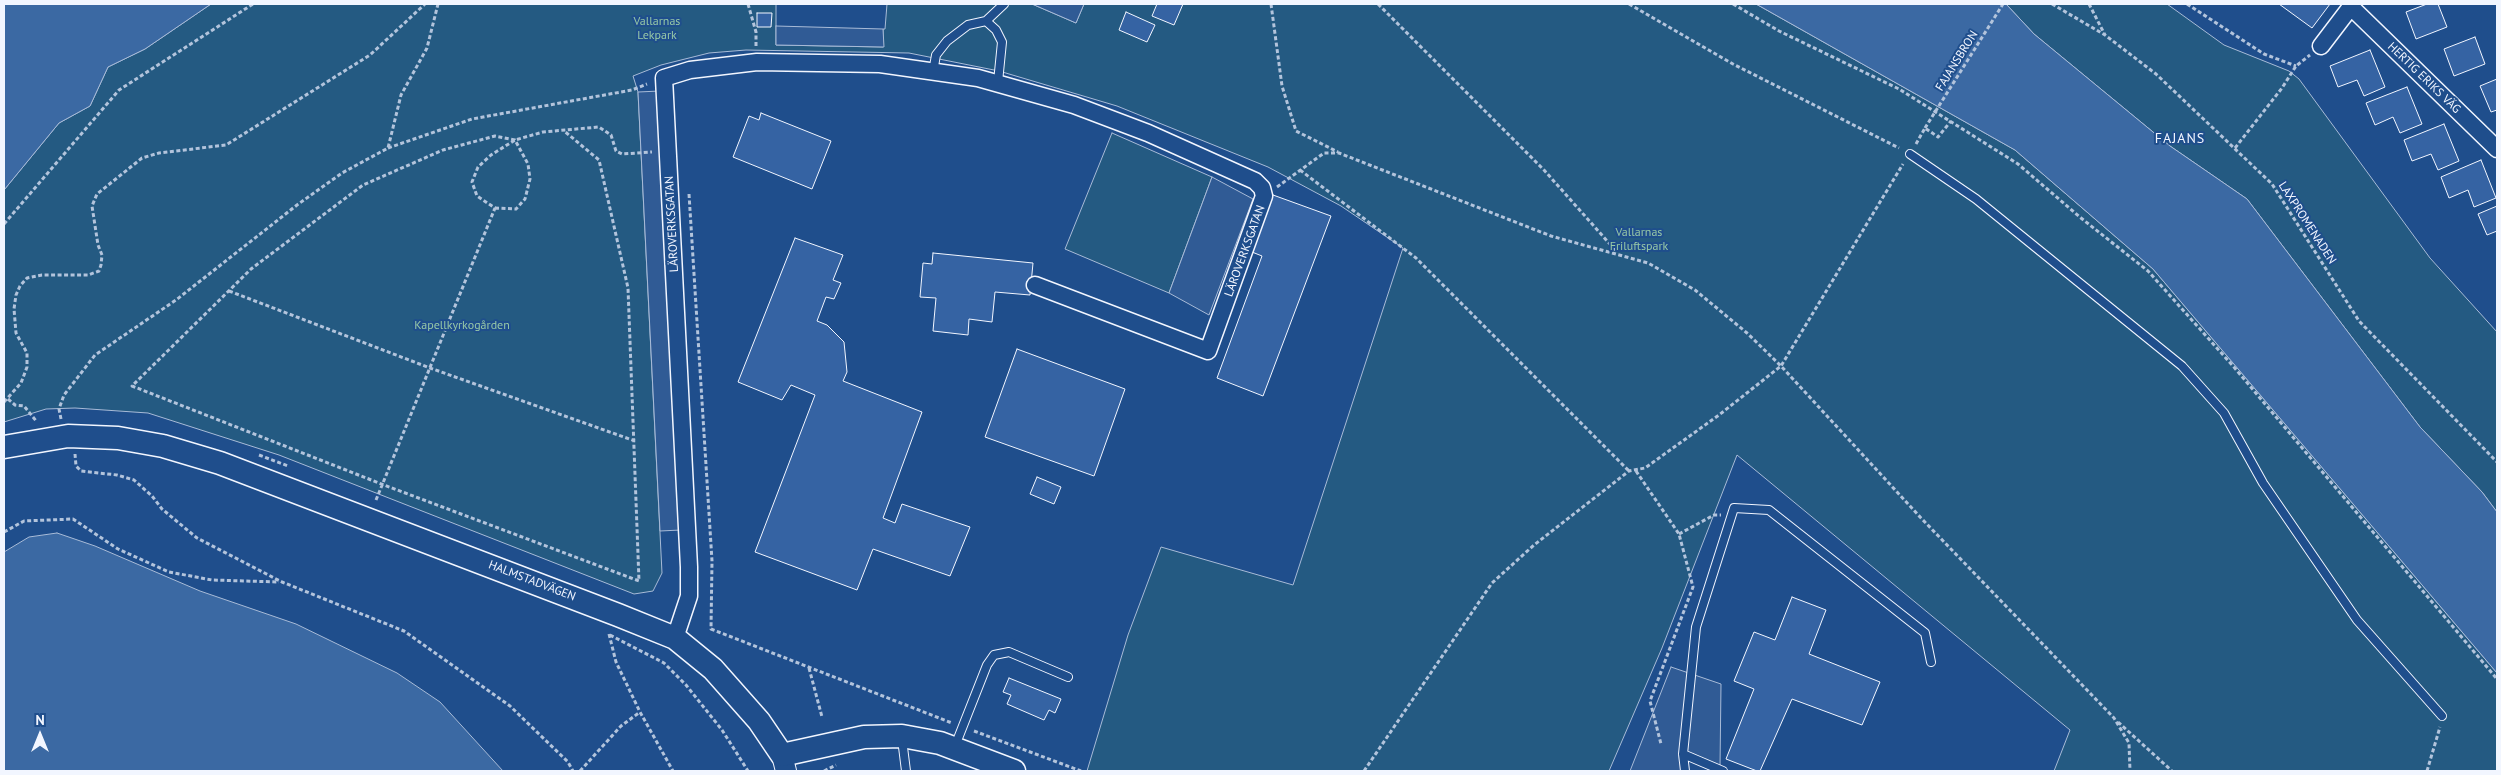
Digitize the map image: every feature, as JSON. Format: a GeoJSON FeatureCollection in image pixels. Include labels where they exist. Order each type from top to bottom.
{"type":"FeatureCollection","features":[{"type":"Feature","properties":{"kind":"main road","name":"HALMSTADVÄGEN"},"geometry":{"type":"LineString","coordinates":[[4,447],[68,436],[118,438],[163,446],[220,463],[613,625],[675,638],[713,669],[738,696],[784,763],[864,737],[902,736],[933,741],[954,748],[992,767],[1014,771]]}},
{"type":"Feature","properties":{"kind":"street"},"geometry":{"type":"LineString","coordinates":[[2321,46],[2352,5]]}},
{"type":"Feature","properties":{"kind":"street","name":"HERTIG ERIKS VÄG"},"geometry":{"type":"LineString","coordinates":[[2352,5],[2497,149]]}},
{"type":"Feature","properties":{"kind":"street","name":"LÄROVERKSGATAN"},"geometry":{"type":"LineString","coordinates":[[675,638],[689,596],[689,567],[664,78],[690,70],[757,62],[880,64],[998,82],[1074,105],[1148,133],[1255,181],[1262,188],[1264,196],[1208,351],[1034,285]]}},
{"type":"Feature","properties":{"kind":"lane"},"geometry":{"type":"LineString","coordinates":[[933,72],[936,55],[947,41],[968,25],[986,21],[1004,4]]}},
{"type":"Feature","properties":{"kind":"lane"},"geometry":{"type":"LineString","coordinates":[[986,21],[996,30],[1002,42],[998,82]]}},
{"type":"Feature","properties":{"kind":"lane"},"geometry":{"type":"LineString","coordinates":[[1910,154],[1976,199],[2182,366],[2224,413],[2263,483],[2358,620],[2442,716]]}},
{"type":"Feature","properties":{"kind":"lane"},"geometry":{"type":"LineString","coordinates":[[1685,771],[1683,754],[1696,627],[1734,508],[1768,510],[1925,633],[1930,662]]}},
{"type":"Feature","properties":{"kind":"lane"},"geometry":{"type":"LineString","coordinates":[[954,748],[987,665],[994,655],[1009,652],[1068,677]]}},
{"type":"Feature","properties":{"kind":"lane"},"geometry":{"type":"LineString","coordinates":[[902,736],[906,771]]}},
{"type":"Feature","properties":{"kind":"lane"},"geometry":{"type":"LineString","coordinates":[[1683,754],[1723,771]]}},
{"type":"Feature","properties":{"kind":"path"},"geometry":{"type":"LineString","coordinates":[[4,224],[119,90],[253,4]]}},
{"type":"Feature","properties":{"kind":"path"},"geometry":{"type":"LineString","coordinates":[[4,402],[21,384],[27,367],[27,353],[16,334],[14,309],[16,295],[26,278],[42,275],[88,275],[99,271],[102,255],[98,245],[92,206],[97,194],[142,158],[226,144],[370,55],[425,4]]}},
{"type":"Feature","properties":{"kind":"path"},"geometry":{"type":"LineString","coordinates":[[388,148],[401,95],[427,48],[438,4]]}},
{"type":"Feature","properties":{"kind":"path"},"geometry":{"type":"LineString","coordinates":[[748,4],[756,32],[757,62]]}},
{"type":"Feature","properties":{"kind":"path"},"geometry":{"type":"LineString","coordinates":[[1271,4],[1282,86],[1296,131],[1339,153],[1551,236],[1617,252],[1648,263],[1695,290],[1746,333],[1781,366],[1921,518],[2114,718],[2172,771]]}},
{"type":"Feature","properties":{"kind":"path"},"geometry":{"type":"LineString","coordinates":[[1378,4],[1544,170],[1617,252]]}},
{"type":"Feature","properties":{"kind":"path"},"geometry":{"type":"LineString","coordinates":[[1629,4],[1733,64],[1910,154]]}},
{"type":"Feature","properties":{"kind":"path"},"geometry":{"type":"LineString","coordinates":[[1733,4],[1779,31],[1899,90],[2018,164],[2081,218],[2148,271],[2233,366],[2497,679]]}},
{"type":"Feature","properties":{"kind":"path","name":"FAJANSBRON"},"geometry":{"type":"LineString","coordinates":[[1781,366],[2003,4]]}},
{"type":"Feature","properties":{"kind":"path","name":"LAXPROMENADEN"},"geometry":{"type":"LineString","coordinates":[[2052,4],[2105,35],[2156,74],[2272,184],[2359,321],[2497,462]]}},
{"type":"Feature","properties":{"kind":"path"},"geometry":{"type":"LineString","coordinates":[[2090,4],[2105,35]]}},
{"type":"Feature","properties":{"kind":"path"},"geometry":{"type":"LineString","coordinates":[[2187,4],[2264,54],[2296,66]]}},
{"type":"Feature","properties":{"kind":"path"},"geometry":{"type":"LineString","coordinates":[[2235,148],[2282,88],[2296,66],[2321,46]]}},
{"type":"Feature","properties":{"kind":"path"},"geometry":{"type":"LineString","coordinates":[[62,424],[59,409],[64,395],[95,356],[176,300],[334,178],[388,148],[472,119],[632,90],[664,78]]}},
{"type":"Feature","properties":{"kind":"path"},"geometry":{"type":"LineString","coordinates":[[1926,128],[1938,137],[1950,121]]}},
{"type":"Feature","properties":{"kind":"path"},"geometry":{"type":"LineString","coordinates":[[515,140],[528,164],[530,179],[525,199],[516,209],[494,208],[477,196],[472,182],[478,167],[491,155],[515,140],[543,132],[599,127],[611,135],[616,151],[622,154],[658,151]]}},
{"type":"Feature","properties":{"kind":"path"},"geometry":{"type":"LineString","coordinates":[[515,140],[495,136],[443,150],[363,185],[250,269],[132,386],[384,485],[639,581],[628,288],[599,160],[563,130]]}},
{"type":"Feature","properties":{"kind":"path"},"geometry":{"type":"LineString","coordinates":[[1264,196],[1324,154],[1339,153]]}},
{"type":"Feature","properties":{"kind":"path"},"geometry":{"type":"LineString","coordinates":[[1300,170],[1416,258],[1629,471]]}},
{"type":"Feature","properties":{"kind":"path"},"geometry":{"type":"LineString","coordinates":[[689,193],[712,561],[711,629],[1081,771]]}},
{"type":"Feature","properties":{"kind":"path"},"geometry":{"type":"LineString","coordinates":[[376,500],[384,485],[494,208]]}},
{"type":"Feature","properties":{"kind":"path"},"geometry":{"type":"LineString","coordinates":[[229,291],[430,368],[635,441]]}},
{"type":"Feature","properties":{"kind":"path"},"geometry":{"type":"LineString","coordinates":[[1364,771],[1492,583],[1534,545],[1629,471],[1645,468],[1712,421],[1781,366]]}},
{"type":"Feature","properties":{"kind":"path"},"geometry":{"type":"LineString","coordinates":[[8,399],[16,406],[24,406],[36,418]]}},
{"type":"Feature","properties":{"kind":"path"},"geometry":{"type":"LineString","coordinates":[[67,451],[83,452]]}},
{"type":"Feature","properties":{"kind":"path"},"geometry":{"type":"LineString","coordinates":[[75,451],[76,466],[81,471],[110,474],[134,480],[152,496],[162,509],[197,538],[282,582],[404,631],[510,706],[561,756],[573,771]]}},
{"type":"Feature","properties":{"kind":"path"},"geometry":{"type":"LineString","coordinates":[[1636,471],[1679,534],[1692,587],[1650,701],[1661,744]]}},
{"type":"Feature","properties":{"kind":"path"},"geometry":{"type":"LineString","coordinates":[[1679,534],[1714,515],[1732,516]]}},
{"type":"Feature","properties":{"kind":"path"},"geometry":{"type":"LineString","coordinates":[[4,532],[24,521],[73,519],[118,549],[169,572],[212,580],[282,582]]}},
{"type":"Feature","properties":{"kind":"path"},"geometry":{"type":"LineString","coordinates":[[602,630],[613,625]]}},
{"type":"Feature","properties":{"kind":"path"},"geometry":{"type":"LineString","coordinates":[[613,625],[616,662],[640,712],[673,771]]}},
{"type":"Feature","properties":{"kind":"path"},"geometry":{"type":"LineString","coordinates":[[613,625],[664,663],[686,685],[727,737],[748,771]]}},
{"type":"Feature","properties":{"kind":"path"},"geometry":{"type":"LineString","coordinates":[[809,667],[822,717]]}},
{"type":"Feature","properties":{"kind":"path"},"geometry":{"type":"LineString","coordinates":[[580,771],[621,726],[640,712]]}},
{"type":"Feature","properties":{"kind":"path"},"geometry":{"type":"LineString","coordinates":[[2428,771],[2442,716]]}},
{"type":"Feature","properties":{"kind":"path"},"geometry":{"type":"LineString","coordinates":[[2114,718],[2129,744],[2130,771]]}},
{"type":"Feature","properties":{"kind":"path"},"geometry":{"type":"LineString","coordinates":[[824,771],[836,765]]}},
{"type":"Feature","properties":{"kind":"green space","name":"Vallarnas Friluftspark"},"geometry":{"type":"Polygon","coordinates":[[[211,4],[776,4],[776,45],[883,47],[883,29],[885,29],[887,4],[1032,4],[1076,23],[1084,4],[1756,4],[2015,150],[2153,269],[2497,673],[2497,771],[2054,771],[2070,730],[1737,455],[1662,648],[1609,771],[1087,771],[1128,635],[1161,547],[1293,585],[1403,248],[1341,206],[1268,167],[1117,106],[999,71],[909,53],[746,50],[709,53],[661,65],[633,76],[638,92],[662,573],[653,591],[634,594],[279,455],[148,413],[75,408],[46,409],[4,422],[4,190],[59,123],[90,106],[108,67],[145,49],[211,4]]]}},
{"type":"Feature","properties":{"kind":"green space"},"geometry":{"type":"Polygon","coordinates":[[[2006,4],[2167,4],[2224,45],[2289,71],[2299,79],[2430,258],[2497,332],[2497,512],[2482,492],[2420,427],[2247,199],[2170,146],[2034,34],[2006,4]]]}},
{"type":"Feature","properties":{"kind":"green space"},"geometry":{"type":"Polygon","coordinates":[[[1112,133],[1212,177],[1169,293],[1065,249],[1112,133]]]}},
{"type":"Feature","properties":{"kind":"shaded area"},"geometry":{"type":"Polygon","coordinates":[[[4,4],[211,4],[145,49],[108,67],[90,106],[59,123],[4,190],[4,4]]]}},
{"type":"Feature","properties":{"kind":"shaded area"},"geometry":{"type":"Polygon","coordinates":[[[1032,4],[1084,4],[1076,23],[1032,4]]]}},
{"type":"Feature","properties":{"kind":"shaded area"},"geometry":{"type":"Polygon","coordinates":[[[1756,4],[2006,4],[2034,34],[2170,146],[2247,199],[2420,427],[2482,492],[2497,512],[2497,673],[2153,269],[2015,150],[1756,4]]]}},
{"type":"Feature","properties":{"kind":"shaded area"},"geometry":{"type":"Polygon","coordinates":[[[776,26],[883,29],[884,47],[776,45],[776,26]]]}},
{"type":"Feature","properties":{"kind":"shaded area"},"geometry":{"type":"Polygon","coordinates":[[[660,91],[681,530],[660,531],[638,92],[660,91]]]}},
{"type":"Feature","properties":{"kind":"shaded area"},"geometry":{"type":"Polygon","coordinates":[[[1212,177],[1253,199],[1209,315],[1169,293],[1212,177]]]}},
{"type":"Feature","properties":{"kind":"shaded area"},"geometry":{"type":"Polygon","coordinates":[[[57,533],[95,546],[200,591],[296,624],[397,673],[440,702],[503,771],[4,771],[4,552],[29,537],[57,533]]]}},
{"type":"Feature","properties":{"kind":"shaded area"},"geometry":{"type":"Polygon","coordinates":[[[1671,667],[1721,684],[1720,767],[1681,757],[1681,771],[1630,771],[1671,667]]]}},
{"type":"Feature","properties":{"kind":"building"},"geometry":{"type":"Polygon","coordinates":[[[1157,4],[1183,4],[1174,25],[1152,16],[1157,4]]]}},
{"type":"Feature","properties":{"kind":"building"},"geometry":{"type":"Polygon","coordinates":[[[2279,4],[2330,4],[2312,28],[2279,4]]]}},
{"type":"Feature","properties":{"kind":"building"},"geometry":{"type":"Polygon","coordinates":[[[2427,4],[2438,4],[2447,27],[2416,39],[2406,12],[2427,4]]]}},
{"type":"Feature","properties":{"kind":"building"},"geometry":{"type":"Polygon","coordinates":[[[1126,12],[1155,25],[1147,42],[1119,30],[1126,12]]]}},
{"type":"Feature","properties":{"kind":"building"},"geometry":{"type":"Polygon","coordinates":[[[757,13],[772,13],[771,27],[757,27],[757,13]]]}},
{"type":"Feature","properties":{"kind":"building"},"geometry":{"type":"Polygon","coordinates":[[[2475,37],[2485,64],[2454,76],[2444,49],[2475,37]]]}},
{"type":"Feature","properties":{"kind":"building"},"geometry":{"type":"Polygon","coordinates":[[[2370,50],[2385,87],[2364,96],[2357,80],[2338,87],[2330,66],[2370,50]]]}},
{"type":"Feature","properties":{"kind":"building"},"geometry":{"type":"Polygon","coordinates":[[[2497,79],[2497,110],[2491,112],[2480,86],[2497,79]]]}},
{"type":"Feature","properties":{"kind":"building"},"geometry":{"type":"Polygon","coordinates":[[[2407,87],[2422,124],[2400,133],[2393,117],[2375,125],[2366,103],[2407,87]]]}},
{"type":"Feature","properties":{"kind":"building"},"geometry":{"type":"Polygon","coordinates":[[[761,113],[831,141],[812,189],[733,157],[749,116],[759,120],[761,113]]]}},
{"type":"Feature","properties":{"kind":"building"},"geometry":{"type":"Polygon","coordinates":[[[2444,124],[2459,161],[2438,170],[2431,154],[2412,161],[2404,140],[2444,124]]]}},
{"type":"Feature","properties":{"kind":"building"},"geometry":{"type":"Polygon","coordinates":[[[2481,160],[2496,198],[2474,207],[2468,190],[2449,198],[2441,177],[2481,160]]]}},
{"type":"Feature","properties":{"kind":"building"},"geometry":{"type":"Polygon","coordinates":[[[1273,195],[1331,216],[1263,396],[1217,378],[1262,256],[1252,252],[1273,195]]]}},
{"type":"Feature","properties":{"kind":"building"},"geometry":{"type":"Polygon","coordinates":[[[2497,206],[2497,231],[2487,235],[2478,214],[2497,206]]]}},
{"type":"Feature","properties":{"kind":"building"},"geometry":{"type":"Polygon","coordinates":[[[795,238],[843,255],[833,280],[841,283],[834,299],[826,297],[817,321],[827,325],[844,342],[847,372],[843,381],[922,412],[883,518],[895,523],[902,504],[970,527],[950,576],[873,549],[857,590],[755,552],[815,395],[791,385],[782,400],[738,382],[795,238]]]}},
{"type":"Feature","properties":{"kind":"building"},"geometry":{"type":"Polygon","coordinates":[[[933,253],[1033,263],[1030,295],[995,292],[992,322],[969,319],[968,335],[933,331],[936,298],[920,297],[923,263],[932,264],[933,253]]]}},
{"type":"Feature","properties":{"kind":"building"},"geometry":{"type":"Polygon","coordinates":[[[1017,349],[1125,389],[1094,476],[985,437],[1017,349]]]}},
{"type":"Feature","properties":{"kind":"building"},"geometry":{"type":"Polygon","coordinates":[[[1037,477],[1061,487],[1054,504],[1030,494],[1037,477]]]}},
{"type":"Feature","properties":{"kind":"building"},"geometry":{"type":"Polygon","coordinates":[[[1792,597],[1826,610],[1809,654],[1880,682],[1862,725],[1792,699],[1760,771],[1757,771],[1726,759],[1754,689],[1734,681],[1754,632],[1775,640],[1792,597]]]}},
{"type":"Feature","properties":{"kind":"building"},"geometry":{"type":"Polygon","coordinates":[[[1009,678],[1061,699],[1055,713],[1049,710],[1044,720],[1007,704],[1011,695],[1003,692],[1009,678]]]}},
{"type":"Feature","properties":{"kind":"district","name":"FAJANS"},"geometry":{"type":"Point","coordinates":[2180,139]}},
{"type":"Feature","properties":{"kind":"park label","name":"Vallarnas Lekpark"},"geometry":{"type":"Point","coordinates":[657,29]}},
{"type":"Feature","properties":{"kind":"park label","name":"Kapellkyrkogården"},"geometry":{"type":"Point","coordinates":[462,326]}}]}
